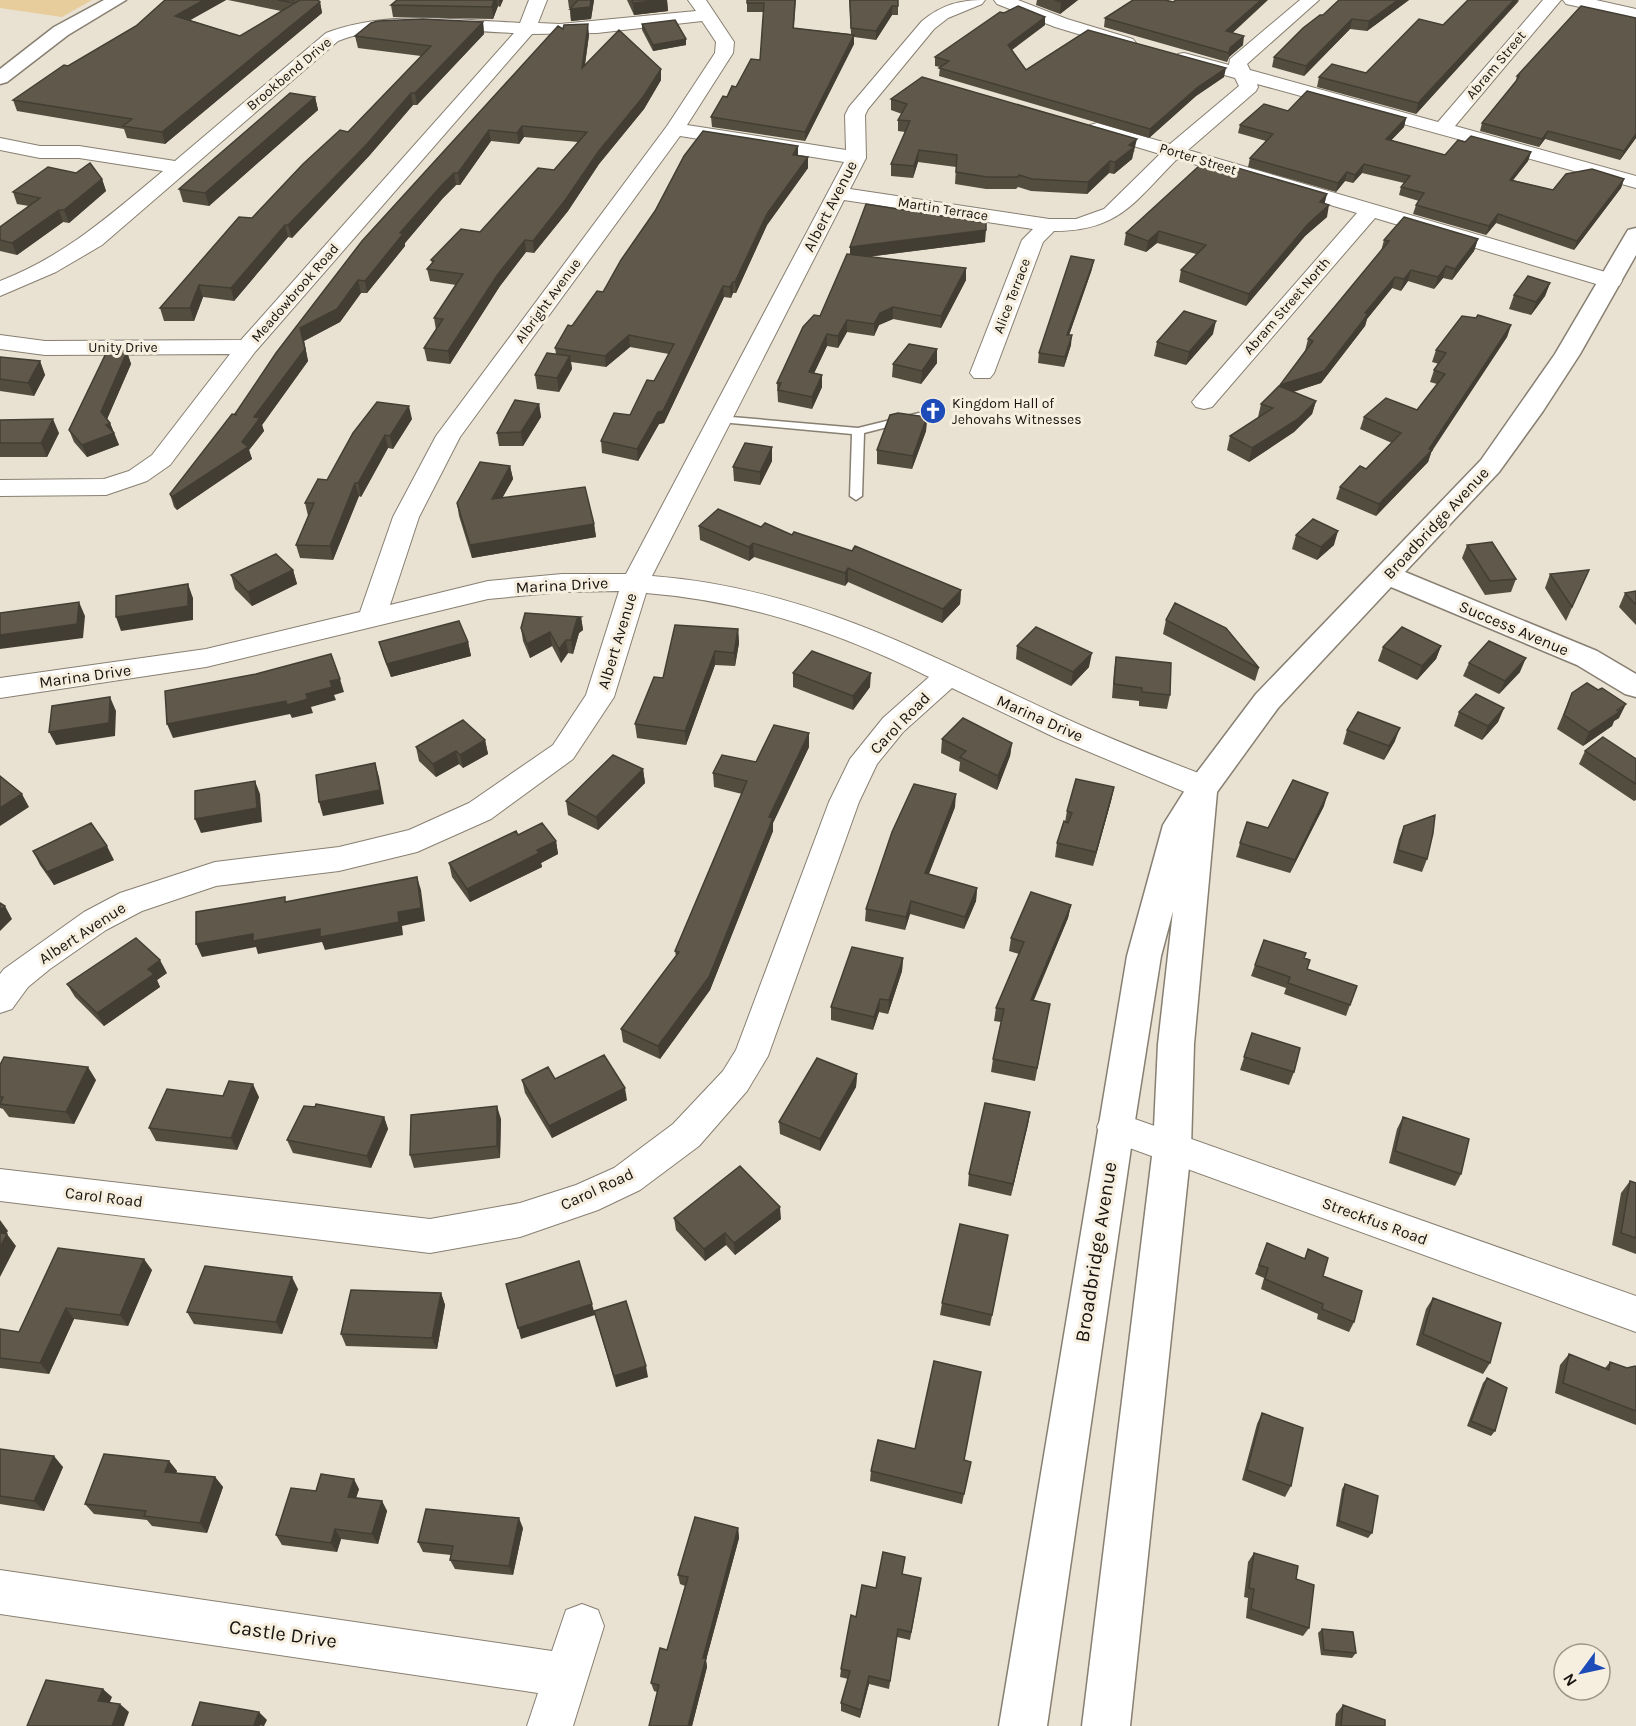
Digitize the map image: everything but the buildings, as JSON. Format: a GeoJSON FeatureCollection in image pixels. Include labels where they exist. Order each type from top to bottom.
{"type":"FeatureCollection","features":[{"type":"Feature","properties":{"kind":"main road"},"geometry":{"type":"LineString","coordinates":[[0,78],[61,31],[117,0]]}},
{"type":"Feature","properties":{"kind":"main road","name":"Broadbridge Avenue"},"geometry":{"type":"LineString","coordinates":[[1023,1726],[1115,1128],[1144,956],[1179,825],[1203,787],[1267,701],[1490,466],[1545,392],[1611,280],[1632,251]]}},
{"type":"Feature","properties":{"kind":"main road","name":"Success Avenue"},"geometry":{"type":"LineString","coordinates":[[1388,575],[1587,658],[1636,687]]}},
{"type":"Feature","properties":{"kind":"main road"},"geometry":{"type":"LineString","coordinates":[[1106,1726],[1172,1148],[1176,1044],[1203,787]]}},
{"type":"Feature","properties":{"kind":"street","name":"Meadowbrook Road"},"geometry":{"type":"LineString","coordinates":[[0,488],[105,487],[138,476],[161,460],[247,347],[526,30],[538,0]]}},
{"type":"Feature","properties":{"kind":"street","name":"Albert Avenue"},"geometry":{"type":"LineString","coordinates":[[0,999],[16,978],[38,960],[95,921],[131,902],[215,874],[339,859],[417,840],[480,811],[563,752],[579,732],[600,697],[635,583],[856,158],[855,115],[899,73],[942,14],[976,0]]}},
{"type":"Feature","properties":{"kind":"street"},"geometry":{"type":"LineString","coordinates":[[1003,0],[1061,23],[1142,47]]}},
{"type":"Feature","properties":{"kind":"street"},"geometry":{"type":"LineString","coordinates":[[1242,75],[1237,63],[1310,0]]}},
{"type":"Feature","properties":{"kind":"street","name":"Abram Street"},"geometry":{"type":"LineString","coordinates":[[1441,130],[1552,0]]}},
{"type":"Feature","properties":{"kind":"street"},"geometry":{"type":"LineString","coordinates":[[1572,0],[1636,15]]}},
{"type":"Feature","properties":{"kind":"street","name":"Brookbend Drive"},"geometry":{"type":"LineString","coordinates":[[0,289],[34,276],[70,257],[94,240],[332,37],[345,30],[378,25],[526,30],[613,26],[702,8]]}},
{"type":"Feature","properties":{"kind":"street","name":"Albright Avenue"},"geometry":{"type":"LineString","coordinates":[[371,620],[406,517],[448,436],[675,129],[726,48],[702,8]]}},
{"type":"Feature","properties":{"kind":"street"},"geometry":{"type":"LineString","coordinates":[[1164,53],[1636,182]]}},
{"type":"Feature","properties":{"kind":"street","name":"Martin Terrace"},"geometry":{"type":"LineString","coordinates":[[837,193],[1049,225],[1076,225],[1096,220],[1111,213],[1174,151],[1249,87],[1242,75]]}},
{"type":"Feature","properties":{"kind":"street","name":"Porter Street"},"geometry":{"type":"LineString","coordinates":[[1082,125],[1611,280]]}},
{"type":"Feature","properties":{"kind":"street"},"geometry":{"type":"LineString","coordinates":[[0,126],[56,139],[79,152]]}},
{"type":"Feature","properties":{"kind":"street"},"geometry":{"type":"LineString","coordinates":[[675,129],[856,158]]}},
{"type":"Feature","properties":{"kind":"street"},"geometry":{"type":"LineString","coordinates":[[0,144],[40,152],[79,152],[177,167]]}},
{"type":"Feature","properties":{"kind":"street","name":"Abram Street North"},"geometry":{"type":"LineString","coordinates":[[1204,402],[1370,210]]}},
{"type":"Feature","properties":{"kind":"street","name":"Alice Terrace"},"geometry":{"type":"LineString","coordinates":[[982,373],[1034,240],[1049,225]]}},
{"type":"Feature","properties":{"kind":"street","name":"Unity Drive"},"geometry":{"type":"LineString","coordinates":[[0,342],[45,348],[247,347]]}},
{"type":"Feature","properties":{"kind":"street","name":"Marina Drive"},"geometry":{"type":"LineString","coordinates":[[0,688],[206,658],[488,590],[583,582],[635,583],[717,593],[785,608],[855,632],[1049,723],[1203,787]]}},
{"type":"Feature","properties":{"kind":"street","name":"Carol Road"},"geometry":{"type":"LineString","coordinates":[[0,1185],[430,1236],[520,1220],[585,1198],[627,1179],[686,1135],[735,1081],[746,1064],[844,802],[865,759],[893,725],[949,675]]}},
{"type":"Feature","properties":{"kind":"street","name":"Streckfus Road"},"geometry":{"type":"LineString","coordinates":[[1115,1128],[1636,1314]]}},
{"type":"Feature","properties":{"kind":"street","name":"Castle Drive"},"geometry":{"type":"LineString","coordinates":[[0,1592],[566,1675]]}},
{"type":"Feature","properties":{"kind":"street"},"geometry":{"type":"LineString","coordinates":[[550,1726],[582,1626]]}},
{"type":"Feature","properties":{"kind":"lane"},"geometry":{"type":"LineString","coordinates":[[720,419],[858,431],[919,416]]}},
{"type":"Feature","properties":{"kind":"lane"},"geometry":{"type":"LineString","coordinates":[[856,496],[858,431]]}},
{"type":"Feature","properties":{"kind":"shaded area"},"geometry":{"type":"Polygon","coordinates":[[[0,0],[92,0],[62,17],[0,8],[0,0]]]}},
{"type":"Feature","properties":{"kind":"place","name":"Kingdom Hall of Jehovahs Witnesses"},"geometry":{"type":"Point","coordinates":[933,411]}}]}
